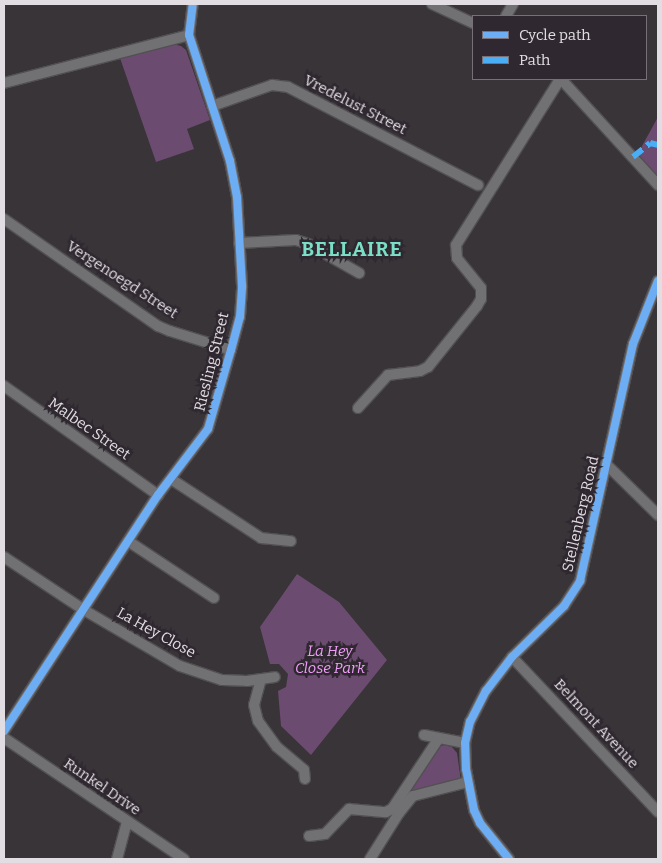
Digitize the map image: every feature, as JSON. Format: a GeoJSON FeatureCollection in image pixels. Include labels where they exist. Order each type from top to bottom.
{"type":"FeatureCollection","features":[{"type":"Feature","properties":{"kind":"street","name":"Riesling Street"},"geometry":{"type":"LineString","coordinates":[[4,731],[158,495],[208,429],[231,350],[241,304],[234,180],[189,35],[193,4]]}},
{"type":"Feature","properties":{"kind":"street"},"geometry":{"type":"LineString","coordinates":[[432,4],[472,23]]}},
{"type":"Feature","properties":{"kind":"street"},"geometry":{"type":"LineString","coordinates":[[507,15],[514,4]]}},
{"type":"Feature","properties":{"kind":"street"},"geometry":{"type":"LineString","coordinates":[[4,83],[189,35]]}},
{"type":"Feature","properties":{"kind":"street"},"geometry":{"type":"LineString","coordinates":[[358,408],[388,375],[420,371],[428,366],[477,306],[481,299],[481,288],[458,258],[456,245],[559,80]]}},
{"type":"Feature","properties":{"kind":"street"},"geometry":{"type":"LineString","coordinates":[[561,80],[658,185]]}},
{"type":"Feature","properties":{"kind":"street","name":"Vredelust Street"},"geometry":{"type":"LineString","coordinates":[[212,106],[272,85],[288,87],[478,185]]}},
{"type":"Feature","properties":{"kind":"street","name":"Vergenoegd Street"},"geometry":{"type":"LineString","coordinates":[[4,219],[158,326],[231,350]]}},
{"type":"Feature","properties":{"kind":"street"},"geometry":{"type":"LineString","coordinates":[[239,243],[296,240],[308,244],[359,273]]}},
{"type":"Feature","properties":{"kind":"street","name":"Stellenberg Road"},"geometry":{"type":"LineString","coordinates":[[509,859],[480,822],[474,810],[468,782],[465,743],[470,722],[486,691],[512,657],[564,606],[580,581],[633,344],[658,281]]}},
{"type":"Feature","properties":{"kind":"street","name":"Malbec Street"},"geometry":{"type":"LineString","coordinates":[[4,386],[158,495]]}},
{"type":"Feature","properties":{"kind":"street"},"geometry":{"type":"LineString","coordinates":[[606,464],[658,515]]}},
{"type":"Feature","properties":{"kind":"street"},"geometry":{"type":"LineString","coordinates":[[171,479],[261,538],[291,541]]}},
{"type":"Feature","properties":{"kind":"street"},"geometry":{"type":"LineString","coordinates":[[128,541],[214,598]]}},
{"type":"Feature","properties":{"kind":"street","name":"La Hey Close"},"geometry":{"type":"LineString","coordinates":[[4,557],[84,610],[156,653],[189,670],[222,680],[275,677]]}},
{"type":"Feature","properties":{"kind":"street","name":"Belmont Avenue"},"geometry":{"type":"LineString","coordinates":[[512,657],[658,812]]}},
{"type":"Feature","properties":{"kind":"street"},"geometry":{"type":"LineString","coordinates":[[261,679],[254,705],[258,721],[277,747],[304,770],[306,779]]}},
{"type":"Feature","properties":{"kind":"street"},"geometry":{"type":"LineString","coordinates":[[424,735],[465,743]]}},
{"type":"Feature","properties":{"kind":"street","name":"Runkel Drive"},"geometry":{"type":"LineString","coordinates":[[4,738],[184,859]]}},
{"type":"Feature","properties":{"kind":"street"},"geometry":{"type":"LineString","coordinates":[[308,836],[325,834],[349,809],[386,812],[392,809],[439,738]]}},
{"type":"Feature","properties":{"kind":"street"},"geometry":{"type":"LineString","coordinates":[[370,859],[399,813],[413,796],[468,782]]}},
{"type":"Feature","properties":{"kind":"street"},"geometry":{"type":"LineString","coordinates":[[117,859],[127,822]]}},
{"type":"Feature","properties":{"kind":"green space"},"geometry":{"type":"Polygon","coordinates":[[[173,44],[181,46],[186,50],[210,120],[187,129],[194,149],[156,162],[120,58],[173,44]]]}},
{"type":"Feature","properties":{"kind":"green space"},"geometry":{"type":"Polygon","coordinates":[[[658,117],[658,178],[637,155],[658,117]]]}},
{"type":"Feature","properties":{"kind":"green space","name":"La Hey Close Park"},"geometry":{"type":"Polygon","coordinates":[[[297,574],[339,602],[387,660],[311,755],[281,726],[278,691],[286,687],[288,674],[279,664],[270,664],[260,627],[297,574]]]}},
{"type":"Feature","properties":{"kind":"green space"},"geometry":{"type":"Polygon","coordinates":[[[444,745],[452,747],[457,753],[461,781],[415,792],[408,790],[438,747],[444,745]]]}},
{"type":"Feature","properties":{"kind":"marked path"},"geometry":{"type":"LineString","coordinates":[[633,157],[650,143],[658,145]]}},
{"type":"Feature","properties":{"kind":"cycle path"},"geometry":{"type":"LineString","coordinates":[[4,731],[158,495],[208,429],[240,317],[242,286],[237,197],[230,161],[189,35],[193,4]]}},
{"type":"Feature","properties":{"kind":"cycle path"},"geometry":{"type":"LineString","coordinates":[[509,859],[480,823],[474,810],[466,769],[465,743],[470,722],[486,691],[512,657],[564,606],[580,581],[633,344],[658,281]]}},
{"type":"Feature","properties":{"kind":"district","name":"BELLAIRE"},"geometry":{"type":"Point","coordinates":[352,249]}}]}
